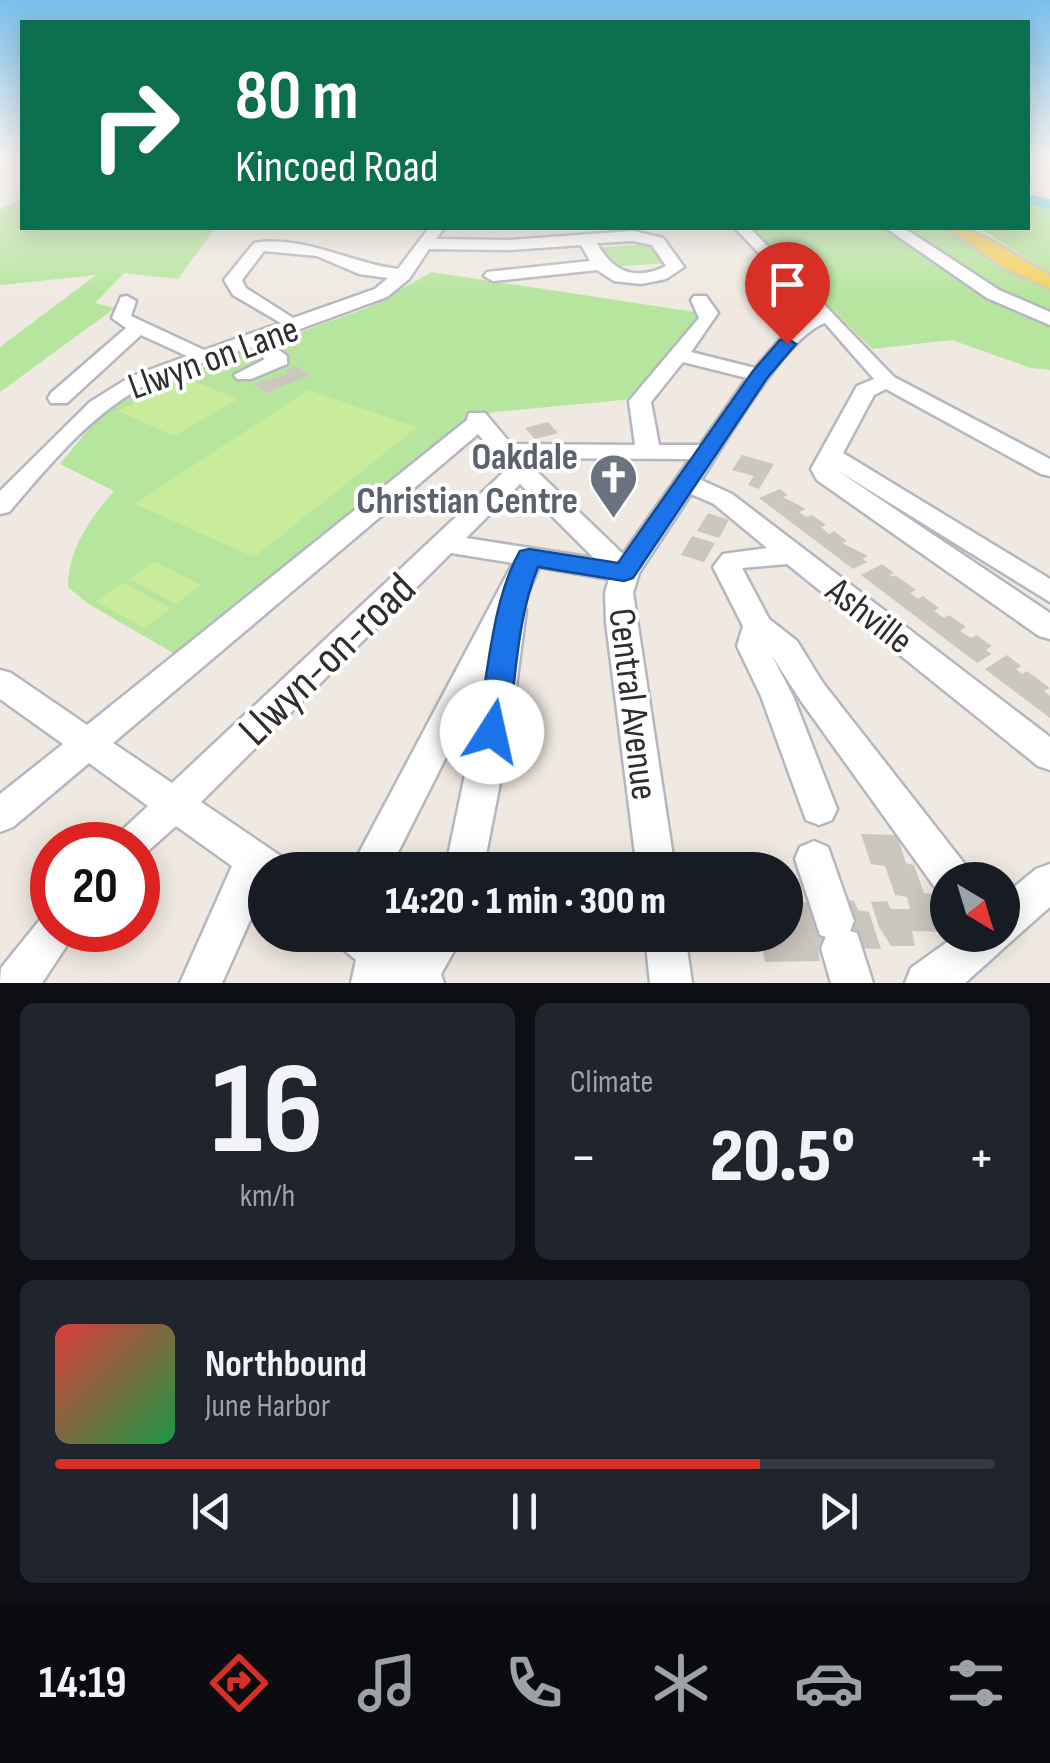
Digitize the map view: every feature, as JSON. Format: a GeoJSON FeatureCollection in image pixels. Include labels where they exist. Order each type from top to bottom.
{"type":"FeatureCollection","features":[{"type":"Feature","properties":{"kind":"main road"},"geometry":{"type":"LineString","coordinates":[[960,230],[1010,263],[1050,283]]}},
{"type":"Feature","properties":{"kind":"street"},"geometry":{"type":"LineString","coordinates":[[266,230],[250,262],[232,280],[239,290],[284,318]]}},
{"type":"Feature","properties":{"kind":"street"},"geometry":{"type":"LineString","coordinates":[[260,246],[320,251],[365,270],[403,275],[434,230]]}},
{"type":"Feature","properties":{"kind":"street"},"geometry":{"type":"LineString","coordinates":[[744,230],[828,314],[886,381],[1050,469]]}},
{"type":"Feature","properties":{"kind":"street"},"geometry":{"type":"LineString","coordinates":[[897,230],[993,294],[1050,319]]}},
{"type":"Feature","properties":{"kind":"street"},"geometry":{"type":"LineString","coordinates":[[424,244],[510,245],[587,240],[648,238],[658,241],[676,268],[664,275],[632,278],[608,272],[587,240]]}},
{"type":"Feature","properties":{"kind":"street"},"geometry":{"type":"LineString","coordinates":[[493,276],[601,264]]}},
{"type":"Feature","properties":{"kind":"street","name":"Llwyn on Lane"},"geometry":{"type":"LineString","coordinates":[[0,506],[66,432],[102,399],[137,380],[381,293],[403,275]]}},
{"type":"Feature","properties":{"kind":"street"},"geometry":{"type":"LineString","coordinates":[[993,294],[1050,303]]}},
{"type":"Feature","properties":{"kind":"street"},"geometry":{"type":"LineString","coordinates":[[648,452],[640,401],[708,319],[700,300]]}},
{"type":"Feature","properties":{"kind":"street"},"geometry":{"type":"LineString","coordinates":[[127,301],[121,318],[190,348],[202,359]]}},
{"type":"Feature","properties":{"kind":"street","name":"Central Avenue"},"geometry":{"type":"LineString","coordinates":[[653,852],[621,622],[619,593],[624,572],[760,375],[805,322],[828,314]]}},
{"type":"Feature","properties":{"kind":"street"},"geometry":{"type":"LineString","coordinates":[[59,398],[140,327]]}},
{"type":"Feature","properties":{"kind":"street"},"geometry":{"type":"LineString","coordinates":[[244,375],[280,360],[254,341]]}},
{"type":"Feature","properties":{"kind":"street"},"geometry":{"type":"LineString","coordinates":[[681,355],[760,375]]}},
{"type":"Feature","properties":{"kind":"street"},"geometry":{"type":"LineString","coordinates":[[886,381],[865,392],[823,469],[826,475],[1050,628]]}},
{"type":"Feature","properties":{"kind":"street"},"geometry":{"type":"LineString","coordinates":[[0,816],[479,420],[512,460],[624,572]]}},
{"type":"Feature","properties":{"kind":"street"},"geometry":{"type":"LineString","coordinates":[[512,460],[706,452]]}},
{"type":"Feature","properties":{"kind":"street"},"geometry":{"type":"LineString","coordinates":[[831,456],[1050,592]]}},
{"type":"Feature","properties":{"kind":"street","name":"Llwyn-on-road"},"geometry":{"type":"LineString","coordinates":[[155,822],[445,543],[512,460]]}},
{"type":"Feature","properties":{"kind":"street","name":"Ashville"},"geometry":{"type":"LineString","coordinates":[[685,482],[723,499],[1050,756]]}},
{"type":"Feature","properties":{"kind":"street"},"geometry":{"type":"LineString","coordinates":[[445,543],[624,572]]}},
{"type":"Feature","properties":{"kind":"street"},"geometry":{"type":"LineString","coordinates":[[792,554],[733,560],[726,567],[758,626],[786,649],[812,692],[940,862]]}},
{"type":"Feature","properties":{"kind":"street"},"geometry":{"type":"LineString","coordinates":[[378,852],[511,599],[529,557]]}},
{"type":"Feature","properties":{"kind":"street"},"geometry":{"type":"LineString","coordinates":[[468,852],[507,650],[511,599]]}},
{"type":"Feature","properties":{"kind":"street"},"geometry":{"type":"LineString","coordinates":[[758,626],[752,646],[775,694],[819,809]]}},
{"type":"Feature","properties":{"kind":"street"},"geometry":{"type":"LineString","coordinates":[[0,682],[248,856]]}},
{"type":"Feature","properties":{"kind":"street"},"geometry":{"type":"LineString","coordinates":[[775,694],[812,692]]}},
{"type":"Feature","properties":{"kind":"street"},"geometry":{"type":"LineString","coordinates":[[814,858],[843,951]]}},
{"type":"Feature","properties":{"kind":"street"},"geometry":{"type":"LineString","coordinates":[[1020,908],[1050,882]]}},
{"type":"Feature","properties":{"kind":"street"},"geometry":{"type":"LineString","coordinates":[[201,983],[248,891]]}},
{"type":"Feature","properties":{"kind":"street"},"geometry":{"type":"LineString","coordinates":[[16,983],[40,952]]}},
{"type":"Feature","properties":{"kind":"street"},"geometry":{"type":"LineString","coordinates":[[369,956],[419,980],[434,952]]}},
{"type":"Feature","properties":{"kind":"street"},"geometry":{"type":"LineString","coordinates":[[667,952],[671,983]]}},
{"type":"Feature","properties":{"kind":"street"},"geometry":{"type":"LineString","coordinates":[[926,983],[969,952]]}},
{"type":"Feature","properties":{"kind":"green space"},"geometry":{"type":"Polygon","coordinates":[[[20,204],[20,230],[214,230],[178,279],[124,273],[95,303],[115,308],[0,392],[0,347],[96,275],[0,285],[0,209],[20,204]]]}},
{"type":"Feature","properties":{"kind":"green space"},"geometry":{"type":"Polygon","coordinates":[[[1030,204],[1050,206],[1050,273],[982,230],[1030,230],[1030,204]]]}},
{"type":"Feature","properties":{"kind":"green space"},"geometry":{"type":"Polygon","coordinates":[[[753,230],[949,230],[997,263],[1050,291],[1050,370],[1031,368],[952,340],[872,349],[753,230]]]}},
{"type":"Feature","properties":{"kind":"green space"},"geometry":{"type":"Polygon","coordinates":[[[655,244],[669,263],[609,267],[596,248],[655,244]]]}},
{"type":"Feature","properties":{"kind":"green space"},"geometry":{"type":"Polygon","coordinates":[[[432,272],[701,313],[633,399],[494,412],[468,423],[182,658],[87,603],[68,587],[72,560],[82,535],[114,491],[60,464],[105,409],[122,396],[367,308],[432,272]]]}},
{"type":"Feature","properties":{"kind":"green space"},"geometry":{"type":"Polygon","coordinates":[[[183,377],[238,399],[174,436],[118,411],[183,377]]]}},
{"type":"Feature","properties":{"kind":"green space"},"geometry":{"type":"Polygon","coordinates":[[[308,390],[417,427],[254,557],[135,504],[308,390]]]}},
{"type":"Feature","properties":{"kind":"green space"},"geometry":{"type":"Polygon","coordinates":[[[154,561],[201,585],[176,604],[129,579],[154,561]]]}},
{"type":"Feature","properties":{"kind":"green space"},"geometry":{"type":"Polygon","coordinates":[[[123,583],[171,608],[144,628],[96,601],[123,583]]]}},
{"type":"Feature","properties":{"kind":"building"},"geometry":{"type":"Polygon","coordinates":[[[296,366],[310,375],[266,393],[253,384],[288,374],[284,371],[296,366]]]}},
{"type":"Feature","properties":{"kind":"building"},"geometry":{"type":"Polygon","coordinates":[[[548,422],[558,433],[535,439],[525,428],[548,422]]]}},
{"type":"Feature","properties":{"kind":"building"},"geometry":{"type":"Polygon","coordinates":[[[742,455],[774,464],[759,489],[748,485],[754,476],[732,470],[742,455]]]}},
{"type":"Feature","properties":{"kind":"building"},"geometry":{"type":"Polygon","coordinates":[[[780,489],[788,495],[783,497],[806,509],[799,512],[826,525],[821,527],[829,534],[834,531],[847,541],[842,543],[868,556],[863,559],[867,562],[853,569],[759,498],[780,489]]]}},
{"type":"Feature","properties":{"kind":"building"},"geometry":{"type":"Polygon","coordinates":[[[708,513],[729,520],[719,538],[697,531],[708,513]]]}},
{"type":"Feature","properties":{"kind":"building"},"geometry":{"type":"Polygon","coordinates":[[[692,536],[715,543],[704,562],[681,555],[692,536]]]}},
{"type":"Feature","properties":{"kind":"building"},"geometry":{"type":"Polygon","coordinates":[[[882,564],[894,573],[889,575],[916,590],[910,593],[918,599],[923,596],[939,608],[934,611],[944,618],[949,615],[966,627],[960,631],[971,638],[976,635],[992,646],[986,650],[992,654],[977,663],[861,575],[882,564]]]}},
{"type":"Feature","properties":{"kind":"building"},"geometry":{"type":"Polygon","coordinates":[[[1007,655],[1021,666],[1016,669],[1022,674],[1027,671],[1050,688],[1044,691],[1050,696],[1050,718],[985,669],[1007,655]]]}},
{"type":"Feature","properties":{"kind":"building"},"geometry":{"type":"Polygon","coordinates":[[[861,834],[897,835],[906,863],[914,865],[924,893],[930,894],[930,932],[912,931],[915,946],[891,946],[879,927],[871,902],[887,901],[891,909],[910,909],[907,897],[895,895],[885,866],[871,864],[861,834]]]}},
{"type":"Feature","properties":{"kind":"building"},"geometry":{"type":"Polygon","coordinates":[[[854,901],[858,910],[869,912],[881,949],[818,947],[820,961],[765,962],[763,952],[803,952],[803,902],[854,901]]]}},
{"type":"Feature","properties":{"kind":"place","name":"Oakdale Christian Centre"},"geometry":{"type":"Point","coordinates":[613,520]}},
{"type":"Feature","properties":{"kind":"route"},"geometry":{"type":"LineString","coordinates":[[492,732],[511,599],[529,557],[624,572],[760,375],[787,344]]}}]}
